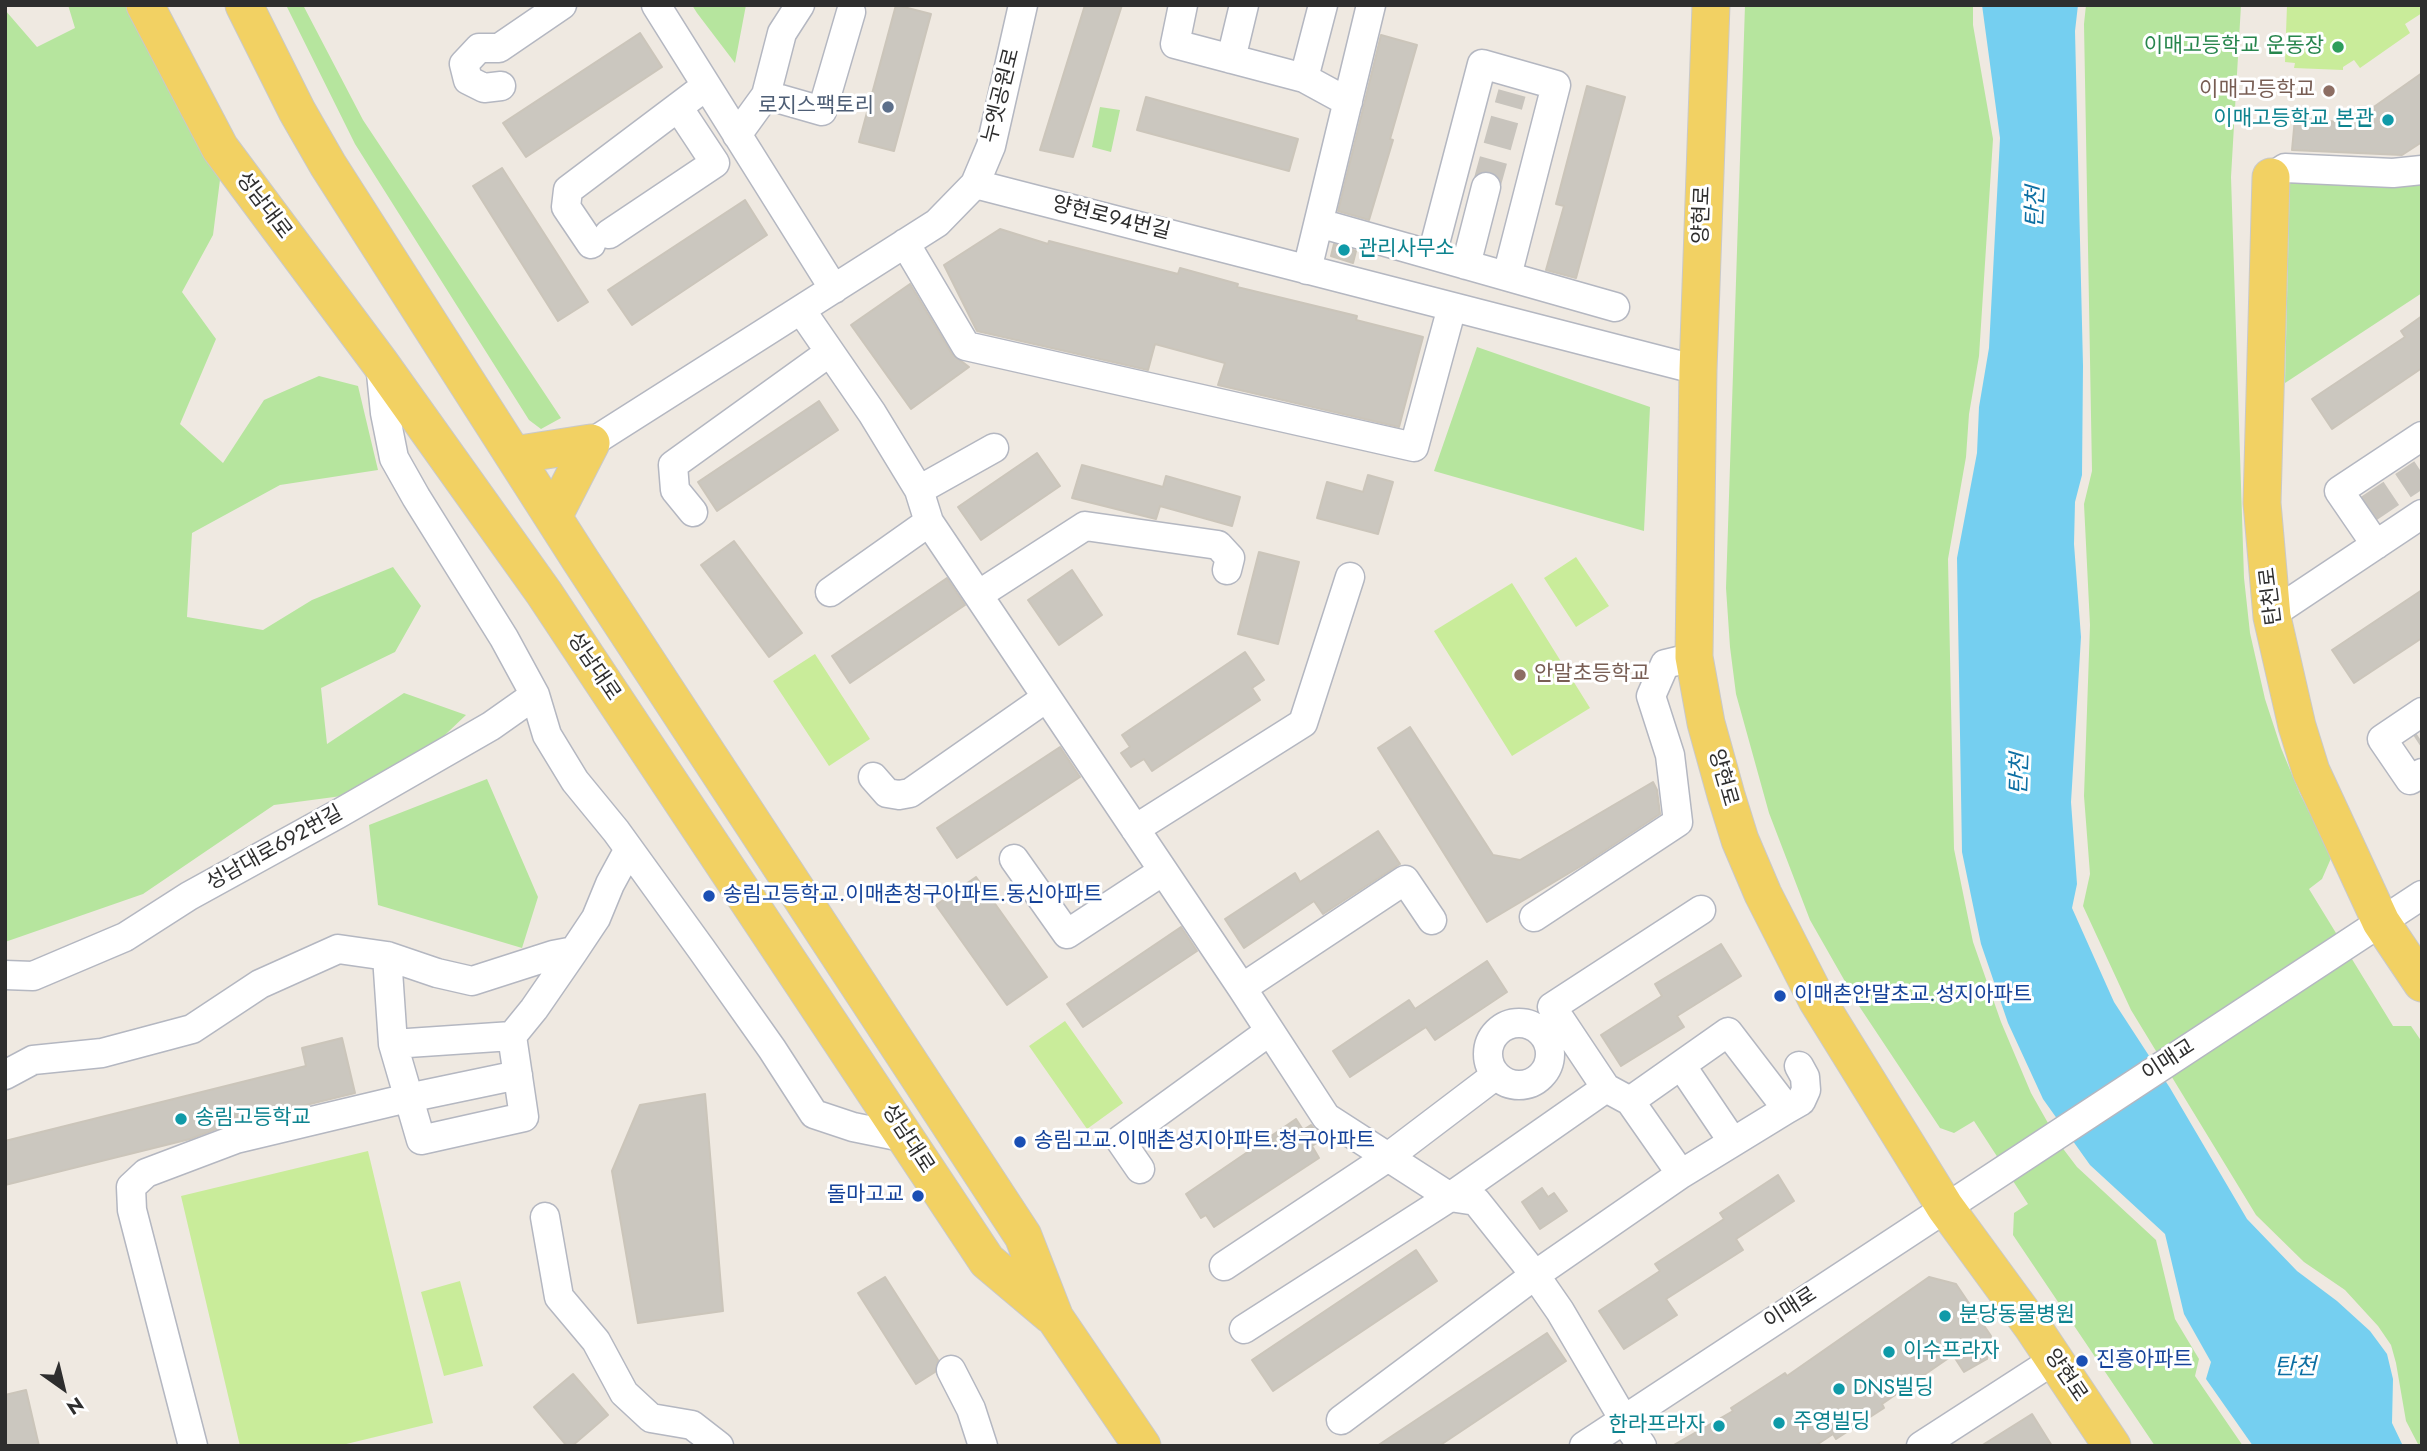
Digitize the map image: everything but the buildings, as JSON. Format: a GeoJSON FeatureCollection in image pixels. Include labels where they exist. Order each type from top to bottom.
{"type":"FeatureCollection","features":[{"type":"Feature","properties":{"kind":"main road","name":"성남대로"},"geometry":{"type":"LineString","coordinates":[[145,5],[220,148],[380,363],[544,593],[987,1261],[1055,1318]]}},
{"type":"Feature","properties":{"kind":"main road","name":"성남대로"},"geometry":{"type":"LineString","coordinates":[[244,5],[297,111],[328,165],[1023,1236],[1055,1318],[1142,1446]]}},
{"type":"Feature","properties":{"kind":"main road","name":"양현로"},"geometry":{"type":"LineString","coordinates":[[1711,5],[1698,370],[1694,657],[1706,723],[1726,795],[1740,840],[1763,894],[1817,1000],[1945,1208],[2112,1446]]}},
{"type":"Feature","properties":{"kind":"main road","name":"탄천로"},"geometry":{"type":"LineString","coordinates":[[2270,177],[2262,503],[2272,617],[2297,726],[2311,771],[2381,922],[2422,983]]}},
{"type":"Feature","properties":{"kind":"main road"},"geometry":{"type":"LineString","coordinates":[[514,455],[591,443]]}},
{"type":"Feature","properties":{"kind":"main road"},"geometry":{"type":"LineString","coordinates":[[554,517],[591,443]]}},
{"type":"Feature","properties":{"kind":"street"},"geometry":{"type":"LineString","coordinates":[[501,86],[484,88],[468,80],[464,64],[479,48],[499,48],[562,5]]}},
{"type":"Feature","properties":{"kind":"street"},"geometry":{"type":"LineString","coordinates":[[656,5],[834,289]]}},
{"type":"Feature","properties":{"kind":"street"},"geometry":{"type":"LineString","coordinates":[[737,135],[766,95],[782,33],[800,5]]}},
{"type":"Feature","properties":{"kind":"street","name":"누엣공원로"},"geometry":{"type":"LineString","coordinates":[[975,184],[991,146],[1023,5]]}},
{"type":"Feature","properties":{"kind":"street"},"geometry":{"type":"LineString","coordinates":[[1183,5],[1175,44],[1304,78],[1348,102]]}},
{"type":"Feature","properties":{"kind":"street"},"geometry":{"type":"LineString","coordinates":[[1231,59],[1244,5]]}},
{"type":"Feature","properties":{"kind":"street"},"geometry":{"type":"LineString","coordinates":[[1304,78],[1322,5]]}},
{"type":"Feature","properties":{"kind":"street"},"geometry":{"type":"LineString","coordinates":[[1307,270],[1371,5]]}},
{"type":"Feature","properties":{"kind":"street"},"geometry":{"type":"LineString","coordinates":[[766,95],[822,111],[850,12]]}},
{"type":"Feature","properties":{"kind":"street"},"geometry":{"type":"LineString","coordinates":[[1432,255],[1482,64],[1556,85],[1507,276]]}},
{"type":"Feature","properties":{"kind":"street"},"geometry":{"type":"LineString","coordinates":[[678,107],[715,163],[600,239],[566,207],[568,190],[678,107],[706,86]]}},
{"type":"Feature","properties":{"kind":"street"},"geometry":{"type":"LineString","coordinates":[[2393,173],[2422,155]]}},
{"type":"Feature","properties":{"kind":"street"},"geometry":{"type":"LineString","coordinates":[[2270,177],[2285,168],[2393,173],[2422,170]]}},
{"type":"Feature","properties":{"kind":"street"},"geometry":{"type":"LineString","coordinates":[[591,443],[937,223],[975,184]]}},
{"type":"Feature","properties":{"kind":"street","name":"양현로94번길"},"geometry":{"type":"LineString","coordinates":[[975,184],[1698,370]]}},
{"type":"Feature","properties":{"kind":"street"},"geometry":{"type":"LineString","coordinates":[[1466,265],[1486,187]]}},
{"type":"Feature","properties":{"kind":"street"},"geometry":{"type":"LineString","coordinates":[[1318,223],[1615,307]]}},
{"type":"Feature","properties":{"kind":"street"},"geometry":{"type":"LineString","coordinates":[[905,243],[966,345],[1414,447],[1452,307]]}},
{"type":"Feature","properties":{"kind":"street"},"geometry":{"type":"LineString","coordinates":[[801,310],[919,489],[929,522],[1326,1117],[1450,1197],[1476,1202],[1535,1275],[1560,1311],[1642,1446]]}},
{"type":"Feature","properties":{"kind":"street"},"geometry":{"type":"LineString","coordinates":[[692,512],[675,490],[673,466],[830,352]]}},
{"type":"Feature","properties":{"kind":"street"},"geometry":{"type":"LineString","coordinates":[[380,363],[385,413],[394,457],[504,638],[535,695],[547,735],[575,780],[629,849],[772,1049],[814,1114],[853,1127],[907,1138]]}},
{"type":"Feature","properties":{"kind":"street"},"geometry":{"type":"LineString","coordinates":[[2376,545],[2362,513],[2339,491],[2422,436]]}},
{"type":"Feature","properties":{"kind":"street"},"geometry":{"type":"LineString","coordinates":[[919,489],[994,448]]}},
{"type":"Feature","properties":{"kind":"street"},"geometry":{"type":"LineString","coordinates":[[2272,617],[2284,606],[2422,514]]}},
{"type":"Feature","properties":{"kind":"street"},"geometry":{"type":"LineString","coordinates":[[830,592],[929,522]]}},
{"type":"Feature","properties":{"kind":"street"},"geometry":{"type":"LineString","coordinates":[[978,595],[1085,526],[1218,545],[1230,558],[1227,570]]}},
{"type":"Feature","properties":{"kind":"street"},"geometry":{"type":"LineString","coordinates":[[1135,829],[1303,723],[1350,577]]}},
{"type":"Feature","properties":{"kind":"street"},"geometry":{"type":"LineString","coordinates":[[1534,917],[1678,822],[1670,755],[1651,696],[1665,664],[1694,657]]}},
{"type":"Feature","properties":{"kind":"street","name":"성남대로692번길"},"geometry":{"type":"LineString","coordinates":[[5,975],[33,976],[125,937],[189,896],[491,726],[535,695]]}},
{"type":"Feature","properties":{"kind":"street"},"geometry":{"type":"LineString","coordinates":[[873,777],[887,793],[909,793],[1046,698]]}},
{"type":"Feature","properties":{"kind":"street"},"geometry":{"type":"LineString","coordinates":[[2422,712],[2382,740],[2410,780],[2422,773]]}},
{"type":"Feature","properties":{"kind":"street"},"geometry":{"type":"LineString","coordinates":[[393,1044],[512,1036],[534,1009],[596,918],[629,849]]}},
{"type":"Feature","properties":{"kind":"street"},"geometry":{"type":"LineString","coordinates":[[1014,859],[1067,934],[1163,871]]}},
{"type":"Feature","properties":{"kind":"street"},"geometry":{"type":"LineString","coordinates":[[1242,988],[1405,880],[1432,920]]}},
{"type":"Feature","properties":{"kind":"street"},"geometry":{"type":"LineString","coordinates":[[2381,922],[2422,895]]}},
{"type":"Feature","properties":{"kind":"street"},"geometry":{"type":"LineString","coordinates":[[1681,1174],[1552,1007],[1700,910]]}},
{"type":"Feature","properties":{"kind":"street","name":"이매교"},"geometry":{"type":"LineString","coordinates":[[1998,1171],[2381,922]]}},
{"type":"Feature","properties":{"kind":"street"},"geometry":{"type":"LineString","coordinates":[[5,1075],[33,1060],[102,1053],[192,1029],[260,984],[338,949],[387,956],[437,973],[472,981],[574,951]]}},
{"type":"Feature","properties":{"kind":"street"},"geometry":{"type":"LineString","coordinates":[[387,956],[393,1044],[421,1140],[524,1117],[512,1036]]}},
{"type":"Feature","properties":{"kind":"street"},"geometry":{"type":"LineString","coordinates":[[1140,1169],[1120,1140],[1270,1031]]}},
{"type":"Feature","properties":{"kind":"street"},"geometry":{"type":"LineString","coordinates":[[1244,1329],[1450,1197],[1618,1094],[1681,1065],[1728,1032],[1787,1109]]}},
{"type":"Feature","properties":{"kind":"street"},"geometry":{"type":"LineString","coordinates":[[1681,1065],[1733,1142]]}},
{"type":"Feature","properties":{"kind":"street"},"geometry":{"type":"LineString","coordinates":[[1341,1420],[1535,1275],[1681,1174],[1801,1101],[1806,1090],[1805,1077],[1799,1066]]}},
{"type":"Feature","properties":{"kind":"street"},"geometry":{"type":"LineString","coordinates":[[193,1446],[132,1210],[131,1187],[146,1173],[236,1139],[518,1075]]}},
{"type":"Feature","properties":{"kind":"street"},"geometry":{"type":"LineString","coordinates":[[1224,1266],[1388,1157],[1496,1075]]}},
{"type":"Feature","properties":{"kind":"street","name":"이매로"},"geometry":{"type":"LineString","coordinates":[[1584,1446],[1998,1171]]}},
{"type":"Feature","properties":{"kind":"street"},"geometry":{"type":"LineString","coordinates":[[545,1217],[559,1297],[596,1340],[624,1393],[651,1418],[692,1425],[719,1446]]}},
{"type":"Feature","properties":{"kind":"street"},"geometry":{"type":"LineString","coordinates":[[1921,1446],[2054,1360]]}},
{"type":"Feature","properties":{"kind":"street"},"geometry":{"type":"LineString","coordinates":[[951,1370],[971,1409],[983,1446]]}},
{"type":"Feature","properties":{"kind":"green space"},"geometry":{"type":"Polygon","coordinates":[[[68,5],[135,5],[222,164],[213,235],[182,292],[216,339],[180,424],[223,463],[264,400],[319,376],[358,386],[378,470],[280,485],[192,533],[187,617],[263,630],[312,600],[393,567],[421,606],[395,652],[321,688],[327,744],[404,693],[466,715],[387,790],[274,805],[143,894],[5,942],[5,10],[37,47],[75,28],[68,5]]]}},
{"type":"Feature","properties":{"kind":"green space"},"geometry":{"type":"Polygon","coordinates":[[[286,5],[303,5],[363,120],[561,418],[541,429],[529,420],[355,144],[286,5]]]}},
{"type":"Feature","properties":{"kind":"green space"},"geometry":{"type":"Polygon","coordinates":[[[692,5],[746,5],[735,63],[697,13],[692,5]]]}},
{"type":"Feature","properties":{"kind":"green space"},"geometry":{"type":"Polygon","coordinates":[[[1745,5],[1973,5],[1973,25],[1993,139],[1979,356],[1969,414],[1966,457],[1948,559],[1954,849],[1973,942],[2001,1022],[2031,1093],[2061,1146],[2077,1167],[2156,1240],[2175,1319],[2199,1359],[2195,1376],[2243,1446],[2155,1446],[2013,1235],[2014,1213],[2028,1204],[1974,1121],[1954,1133],[1940,1128],[1859,1006],[1810,920],[1769,813],[1736,694],[1726,588],[1745,5]]]}},
{"type":"Feature","properties":{"kind":"green space"},"geometry":{"type":"Polygon","coordinates":[[[2086,5],[2241,5],[2231,177],[2244,578],[2250,633],[2265,699],[2281,748],[2300,794],[2332,856],[2322,879],[2309,889],[2393,1026],[2411,1026],[2422,1042],[2422,1446],[2419,1446],[2406,1421],[2391,1345],[2378,1326],[2345,1290],[2304,1262],[2256,1215],[2131,1010],[2083,906],[2090,874],[2084,796],[2090,625],[2084,504],[2092,471],[2084,24],[2086,5]]]}},
{"type":"Feature","properties":{"kind":"green space","name":"이매고등학교 운동장"},"geometry":{"type":"Polygon","coordinates":[[[2287,5],[2422,5],[2422,13],[2405,24],[2410,33],[2360,68],[2354,60],[2343,67],[2343,70],[2294,68],[2295,63],[2285,62],[2287,5]]]}},
{"type":"Feature","properties":{"kind":"green space"},"geometry":{"type":"Polygon","coordinates":[[[1100,107],[1120,110],[1111,152],[1092,147],[1100,107]]]}},
{"type":"Feature","properties":{"kind":"green space"},"geometry":{"type":"Polygon","coordinates":[[[2290,177],[2422,178],[2422,293],[2285,383],[2290,177]]]}},
{"type":"Feature","properties":{"kind":"green space"},"geometry":{"type":"Polygon","coordinates":[[[1477,347],[1650,407],[1644,531],[1434,471],[1477,347]]]}},
{"type":"Feature","properties":{"kind":"green space"},"geometry":{"type":"Polygon","coordinates":[[[1576,557],[1609,606],[1576,627],[1544,578],[1576,557]]]}},
{"type":"Feature","properties":{"kind":"green space"},"geometry":{"type":"Polygon","coordinates":[[[1512,583],[1590,708],[1512,756],[1434,631],[1512,583]]]}},
{"type":"Feature","properties":{"kind":"green space"},"geometry":{"type":"Polygon","coordinates":[[[815,654],[870,739],[829,766],[773,681],[815,654]]]}},
{"type":"Feature","properties":{"kind":"green space"},"geometry":{"type":"Polygon","coordinates":[[[487,779],[538,897],[522,948],[378,905],[369,825],[487,779]]]}},
{"type":"Feature","properties":{"kind":"green space"},"geometry":{"type":"Polygon","coordinates":[[[1065,1021],[1123,1103],[1087,1129],[1029,1046],[1065,1021]]]}},
{"type":"Feature","properties":{"kind":"green space"},"geometry":{"type":"Polygon","coordinates":[[[368,1151],[433,1423],[338,1446],[240,1446],[181,1196],[368,1151]]]}},
{"type":"Feature","properties":{"kind":"green space"},"geometry":{"type":"Polygon","coordinates":[[[460,1281],[483,1366],[444,1376],[421,1292],[460,1281]]]}},
{"type":"Feature","properties":{"kind":"water","name":"탄천"},"geometry":{"type":"Polygon","coordinates":[[[1982,5],[2078,5],[2075,31],[2083,366],[2082,475],[2075,502],[2074,544],[2081,637],[2071,802],[2077,884],[2072,908],[2114,1002],[2170,1088],[2247,1219],[2297,1271],[2337,1301],[2370,1331],[2387,1354],[2393,1379],[2392,1423],[2403,1446],[2253,1446],[2206,1379],[2211,1362],[2184,1314],[2165,1234],[2090,1165],[2043,1099],[2008,1023],[1981,944],[1962,852],[1957,558],[1977,453],[1979,407],[1989,348],[2000,138],[1982,5]]]}},
{"type":"Feature","properties":{"kind":"tunnel"},"geometry":{"type":"LineString","coordinates":[[1486,187],[1512,93]]}},
{"type":"Feature","properties":{"kind":"tunnel"},"geometry":{"type":"LineString","coordinates":[[2368,509],[2422,473]]}},
{"type":"Feature","properties":{"kind":"place","name":"이매고등학교 운동장"},"geometry":{"type":"Point","coordinates":[2338,47]}},
{"type":"Feature","properties":{"kind":"place","name":"이매고등학교"},"geometry":{"type":"Point","coordinates":[2329,91]}},
{"type":"Feature","properties":{"kind":"place","name":"로지스팩토리"},"geometry":{"type":"Point","coordinates":[888,107]}},
{"type":"Feature","properties":{"kind":"place","name":"이매고등학교 본관"},"geometry":{"type":"Point","coordinates":[2388,120]}},
{"type":"Feature","properties":{"kind":"place","name":"관리사무소"},"geometry":{"type":"Point","coordinates":[1344,250]}},
{"type":"Feature","properties":{"kind":"place","name":"안말초등학교"},"geometry":{"type":"Point","coordinates":[1520,675]}},
{"type":"Feature","properties":{"kind":"place","name":"송림고등학교.이매촌청구아파트.동신아파트"},"geometry":{"type":"Point","coordinates":[709,896]}},
{"type":"Feature","properties":{"kind":"place","name":"이매촌안말초교.성지아파트"},"geometry":{"type":"Point","coordinates":[1780,996]}},
{"type":"Feature","properties":{"kind":"place","name":"송림고등학교"},"geometry":{"type":"Point","coordinates":[181,1119]}},
{"type":"Feature","properties":{"kind":"place","name":"송림고교.이매촌성지아파트.청구아파트"},"geometry":{"type":"Point","coordinates":[1020,1142]}},
{"type":"Feature","properties":{"kind":"place","name":"돌마고교"},"geometry":{"type":"Point","coordinates":[918,1196]}},
{"type":"Feature","properties":{"kind":"place","name":"분당동물병원"},"geometry":{"type":"Point","coordinates":[1945,1316]}},
{"type":"Feature","properties":{"kind":"place","name":"이수프라자"},"geometry":{"type":"Point","coordinates":[1889,1352]}},
{"type":"Feature","properties":{"kind":"place","name":"진흥아파트"},"geometry":{"type":"Point","coordinates":[2082,1361]}},
{"type":"Feature","properties":{"kind":"place","name":"DNS빌딩"},"geometry":{"type":"Point","coordinates":[1839,1389]}},
{"type":"Feature","properties":{"kind":"place","name":"주영빌딩"},"geometry":{"type":"Point","coordinates":[1779,1423]}},
{"type":"Feature","properties":{"kind":"place","name":"한라프라자"},"geometry":{"type":"Point","coordinates":[1719,1426]}}]}
